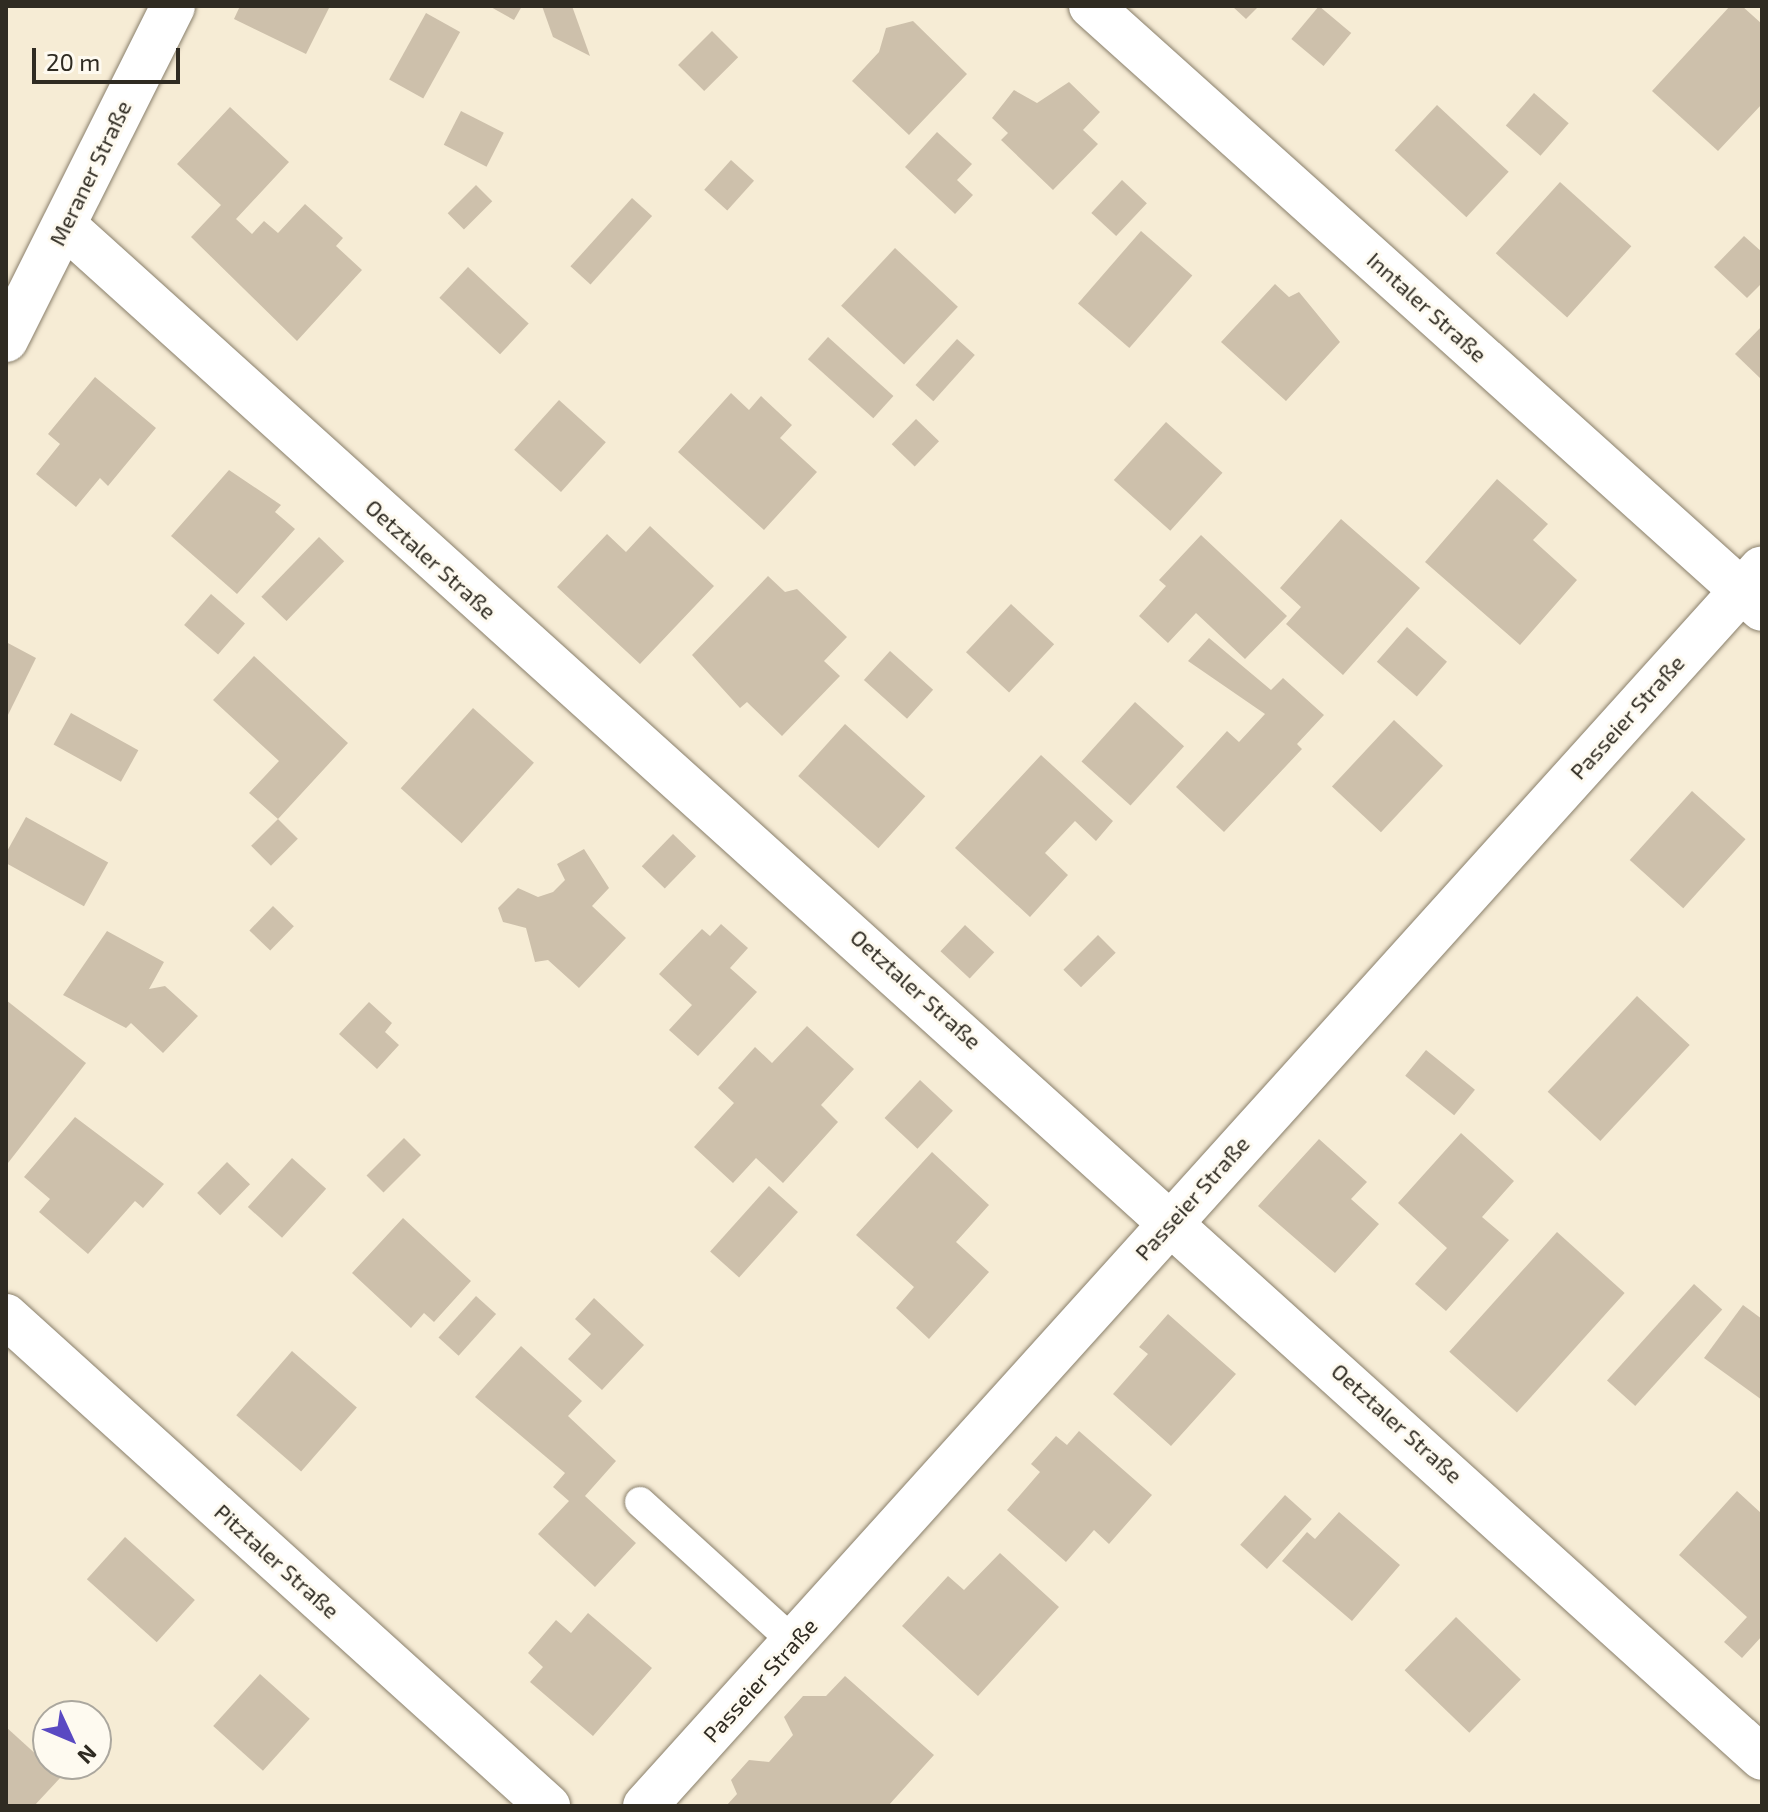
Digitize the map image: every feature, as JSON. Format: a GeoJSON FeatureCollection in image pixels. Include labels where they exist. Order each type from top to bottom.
{"type":"FeatureCollection","features":[{"type":"Feature","properties":{"kind":"street","name":"Meraner Straße"},"geometry":{"type":"LineString","coordinates":[[6,340],[173,6]]}},
{"type":"Feature","properties":{"kind":"street","name":"Inntaler Straße"},"geometry":{"type":"LineString","coordinates":[[1091,6],[1755,589]]}},
{"type":"Feature","properties":{"kind":"street","name":"Oetztaler Straße"},"geometry":{"type":"LineString","coordinates":[[65,226],[1171,1220],[1762,1758]]}},
{"type":"Feature","properties":{"kind":"street","name":"Passeier Straße"},"geometry":{"type":"LineString","coordinates":[[645,1806],[1171,1220],[1755,589]]}},
{"type":"Feature","properties":{"kind":"street","name":"Pitztaler Straße"},"geometry":{"type":"LineString","coordinates":[[6,1316],[548,1806]]}},
{"type":"Feature","properties":{"kind":"lane"},"geometry":{"type":"LineString","coordinates":[[640,1502],[794,1642]]}},
{"type":"Feature","properties":{"kind":"building"},"geometry":{"type":"Polygon","coordinates":[[[240,6],[330,6],[306,54],[234,19],[240,6]]]}},
{"type":"Feature","properties":{"kind":"building"},"geometry":{"type":"Polygon","coordinates":[[[489,6],[522,6],[514,20],[489,6]]]}},
{"type":"Feature","properties":{"kind":"building"},"geometry":{"type":"Polygon","coordinates":[[[542,6],[572,6],[590,56],[553,37],[542,6]]]}},
{"type":"Feature","properties":{"kind":"building"},"geometry":{"type":"Polygon","coordinates":[[[1232,6],[1259,6],[1246,19],[1232,6]]]}},
{"type":"Feature","properties":{"kind":"building"},"geometry":{"type":"Polygon","coordinates":[[[1319,6],[1351,33],[1324,66],[1291,39],[1319,6]]]}},
{"type":"Feature","properties":{"kind":"building"},"geometry":{"type":"Polygon","coordinates":[[[1730,6],[1742,6],[1762,24],[1762,104],[1718,151],[1652,91],[1730,6]]]}},
{"type":"Feature","properties":{"kind":"building"},"geometry":{"type":"Polygon","coordinates":[[[426,13],[460,32],[423,98],[389,79],[426,13]]]}},
{"type":"Feature","properties":{"kind":"building"},"geometry":{"type":"Polygon","coordinates":[[[913,21],[967,74],[909,135],[852,81],[879,52],[886,28],[913,21]]]}},
{"type":"Feature","properties":{"kind":"building"},"geometry":{"type":"Polygon","coordinates":[[[712,31],[738,57],[704,91],[678,65],[712,31]]]}},
{"type":"Feature","properties":{"kind":"building"},"geometry":{"type":"Polygon","coordinates":[[[1069,82],[1100,112],[1083,130],[1098,144],[1053,190],[1001,140],[1008,133],[992,118],[1014,90],[1037,103],[1069,82]]]}},
{"type":"Feature","properties":{"kind":"building"},"geometry":{"type":"Polygon","coordinates":[[[1534,93],[1569,123],[1541,156],[1506,125],[1534,93]]]}},
{"type":"Feature","properties":{"kind":"building"},"geometry":{"type":"Polygon","coordinates":[[[1437,105],[1509,172],[1466,217],[1395,150],[1437,105]]]}},
{"type":"Feature","properties":{"kind":"building"},"geometry":{"type":"Polygon","coordinates":[[[230,107],[289,162],[236,219],[252,234],[264,221],[278,233],[305,204],[343,238],[336,246],[362,270],[297,341],[191,237],[221,205],[177,164],[230,107]]]}},
{"type":"Feature","properties":{"kind":"building"},"geometry":{"type":"Polygon","coordinates":[[[461,111],[504,133],[487,167],[444,145],[461,111]]]}},
{"type":"Feature","properties":{"kind":"building"},"geometry":{"type":"Polygon","coordinates":[[[937,132],[972,164],[957,180],[973,195],[955,214],[905,167],[937,132]]]}},
{"type":"Feature","properties":{"kind":"building"},"geometry":{"type":"Polygon","coordinates":[[[731,160],[754,181],[727,210],[704,190],[731,160]]]}},
{"type":"Feature","properties":{"kind":"building"},"geometry":{"type":"Polygon","coordinates":[[[1122,180],[1147,203],[1116,236],[1091,213],[1122,180]]]}},
{"type":"Feature","properties":{"kind":"building"},"geometry":{"type":"Polygon","coordinates":[[[1560,182],[1631,246],[1567,318],[1496,253],[1560,182]]]}},
{"type":"Feature","properties":{"kind":"building"},"geometry":{"type":"Polygon","coordinates":[[[476,185],[492,201],[464,230],[448,213],[476,185]]]}},
{"type":"Feature","properties":{"kind":"building"},"geometry":{"type":"Polygon","coordinates":[[[632,198],[652,216],[591,284],[570,266],[632,198]]]}},
{"type":"Feature","properties":{"kind":"building"},"geometry":{"type":"Polygon","coordinates":[[[1141,231],[1192,276],[1129,348],[1078,303],[1141,231]]]}},
{"type":"Feature","properties":{"kind":"building"},"geometry":{"type":"Polygon","coordinates":[[[1744,236],[1762,252],[1762,283],[1747,298],[1714,267],[1744,236]]]}},
{"type":"Feature","properties":{"kind":"building"},"geometry":{"type":"Polygon","coordinates":[[[895,248],[958,307],[904,364],[841,306],[895,248]]]}},
{"type":"Feature","properties":{"kind":"building"},"geometry":{"type":"Polygon","coordinates":[[[468,267],[529,324],[500,354],[439,298],[468,267]]]}},
{"type":"Feature","properties":{"kind":"building"},"geometry":{"type":"Polygon","coordinates":[[[1275,284],[1289,297],[1299,292],[1340,342],[1286,401],[1221,342],[1275,284]]]}},
{"type":"Feature","properties":{"kind":"building"},"geometry":{"type":"Polygon","coordinates":[[[1762,326],[1762,380],[1735,354],[1762,326]]]}},
{"type":"Feature","properties":{"kind":"building"},"geometry":{"type":"Polygon","coordinates":[[[828,337],[893,396],[873,418],[808,359],[828,337]]]}},
{"type":"Feature","properties":{"kind":"building"},"geometry":{"type":"Polygon","coordinates":[[[957,339],[975,355],[933,401],[916,385],[957,339]]]}},
{"type":"Feature","properties":{"kind":"building"},"geometry":{"type":"Polygon","coordinates":[[[95,377],[156,428],[108,486],[100,478],[76,507],[36,474],[60,444],[48,434],[95,377]]]}},
{"type":"Feature","properties":{"kind":"building"},"geometry":{"type":"Polygon","coordinates":[[[731,393],[749,410],[761,396],[792,425],[780,438],[817,472],[764,530],[678,452],[731,393]]]}},
{"type":"Feature","properties":{"kind":"building"},"geometry":{"type":"Polygon","coordinates":[[[559,400],[606,442],[561,492],[514,450],[559,400]]]}},
{"type":"Feature","properties":{"kind":"building"},"geometry":{"type":"Polygon","coordinates":[[[916,419],[939,441],[915,466],[892,444],[916,419]]]}},
{"type":"Feature","properties":{"kind":"building"},"geometry":{"type":"Polygon","coordinates":[[[1166,422],[1222,473],[1170,531],[1114,480],[1166,422]]]}},
{"type":"Feature","properties":{"kind":"building"},"geometry":{"type":"Polygon","coordinates":[[[229,470],[281,505],[275,512],[295,529],[237,594],[171,536],[229,470]]]}},
{"type":"Feature","properties":{"kind":"building"},"geometry":{"type":"Polygon","coordinates":[[[1497,479],[1548,524],[1533,540],[1577,580],[1520,645],[1425,562],[1497,479]]]}},
{"type":"Feature","properties":{"kind":"building"},"geometry":{"type":"Polygon","coordinates":[[[1341,519],[1420,588],[1343,675],[1286,624],[1301,607],[1280,588],[1341,519]]]}},
{"type":"Feature","properties":{"kind":"building"},"geometry":{"type":"Polygon","coordinates":[[[650,526],[714,586],[640,664],[557,587],[607,534],[626,552],[650,526]]]}},
{"type":"Feature","properties":{"kind":"building"},"geometry":{"type":"Polygon","coordinates":[[[1201,535],[1287,616],[1245,659],[1196,613],[1168,643],[1139,616],[1166,586],[1159,580],[1201,535]]]}},
{"type":"Feature","properties":{"kind":"building"},"geometry":{"type":"Polygon","coordinates":[[[319,537],[344,561],[287,621],[261,597],[319,537]]]}},
{"type":"Feature","properties":{"kind":"building"},"geometry":{"type":"Polygon","coordinates":[[[768,576],[785,592],[797,589],[847,637],[824,661],[840,676],[782,736],[747,702],[740,708],[692,655],[768,576]]]}},
{"type":"Feature","properties":{"kind":"building"},"geometry":{"type":"Polygon","coordinates":[[[211,594],[245,624],[218,654],[184,625],[211,594]]]}},
{"type":"Feature","properties":{"kind":"building"},"geometry":{"type":"Polygon","coordinates":[[[1011,604],[1054,644],[1009,693],[966,652],[1011,604]]]}},
{"type":"Feature","properties":{"kind":"building"},"geometry":{"type":"Polygon","coordinates":[[[1407,627],[1447,662],[1417,696],[1377,662],[1407,627]]]}},
{"type":"Feature","properties":{"kind":"building"},"geometry":{"type":"Polygon","coordinates":[[[1209,638],[1271,690],[1283,678],[1324,715],[1297,744],[1302,749],[1224,832],[1176,787],[1227,731],[1239,742],[1265,714],[1188,661],[1209,638]]]}},
{"type":"Feature","properties":{"kind":"building"},"geometry":{"type":"Polygon","coordinates":[[[6,642],[36,658],[6,719],[6,642]]]}},
{"type":"Feature","properties":{"kind":"building"},"geometry":{"type":"Polygon","coordinates":[[[890,651],[933,690],[907,719],[864,680],[890,651]]]}},
{"type":"Feature","properties":{"kind":"building"},"geometry":{"type":"Polygon","coordinates":[[[254,656],[348,743],[278,819],[249,793],[279,761],[213,700],[254,656]]]}},
{"type":"Feature","properties":{"kind":"building"},"geometry":{"type":"Polygon","coordinates":[[[1135,702],[1184,746],[1131,806],[1081,761],[1135,702]]]}},
{"type":"Feature","properties":{"kind":"building"},"geometry":{"type":"Polygon","coordinates":[[[473,708],[534,763],[462,843],[401,788],[473,708]]]}},
{"type":"Feature","properties":{"kind":"building"},"geometry":{"type":"Polygon","coordinates":[[[71,713],[138,750],[121,782],[54,744],[71,713]]]}},
{"type":"Feature","properties":{"kind":"building"},"geometry":{"type":"Polygon","coordinates":[[[1394,720],[1443,766],[1381,832],[1332,787],[1394,720]]]}},
{"type":"Feature","properties":{"kind":"building"},"geometry":{"type":"Polygon","coordinates":[[[845,724],[925,796],[878,848],[798,776],[845,724]]]}},
{"type":"Feature","properties":{"kind":"building"},"geometry":{"type":"Polygon","coordinates":[[[1041,755],[1113,821],[1096,841],[1075,821],[1045,853],[1068,875],[1030,917],[955,848],[1041,755]]]}},
{"type":"Feature","properties":{"kind":"building"},"geometry":{"type":"Polygon","coordinates":[[[1692,791],[1746,839],[1683,908],[1630,860],[1692,791]]]}},
{"type":"Feature","properties":{"kind":"building"},"geometry":{"type":"Polygon","coordinates":[[[26,817],[108,863],[84,906],[6,863],[6,853],[26,817]]]}},
{"type":"Feature","properties":{"kind":"building"},"geometry":{"type":"Polygon","coordinates":[[[278,819],[298,839],[271,866],[251,846],[278,819]]]}},
{"type":"Feature","properties":{"kind":"building"},"geometry":{"type":"Polygon","coordinates":[[[673,834],[696,856],[665,889],[642,866],[673,834]]]}},
{"type":"Feature","properties":{"kind":"building"},"geometry":{"type":"Polygon","coordinates":[[[584,849],[609,888],[592,906],[626,938],[579,988],[548,960],[535,962],[526,928],[503,922],[498,908],[518,888],[538,897],[553,892],[565,880],[557,864],[584,849]]]}},
{"type":"Feature","properties":{"kind":"building"},"geometry":{"type":"Polygon","coordinates":[[[273,906],[294,926],[270,951],[249,930],[273,906]]]}},
{"type":"Feature","properties":{"kind":"building"},"geometry":{"type":"Polygon","coordinates":[[[721,924],[748,948],[730,968],[757,992],[698,1056],[669,1030],[692,1005],[659,974],[702,929],[710,936],[721,924]]]}},
{"type":"Feature","properties":{"kind":"building"},"geometry":{"type":"Polygon","coordinates":[[[965,925],[994,952],[970,979],[940,951],[965,925]]]}},
{"type":"Feature","properties":{"kind":"building"},"geometry":{"type":"Polygon","coordinates":[[[107,931],[164,962],[149,989],[165,986],[198,1016],[163,1053],[131,1023],[126,1028],[63,995],[107,931]]]}},
{"type":"Feature","properties":{"kind":"building"},"geometry":{"type":"Polygon","coordinates":[[[1098,935],[1116,953],[1081,987],[1063,970],[1098,935]]]}},
{"type":"Feature","properties":{"kind":"building"},"geometry":{"type":"Polygon","coordinates":[[[1637,996],[1690,1045],[1600,1141],[1548,1092],[1637,996]]]}},
{"type":"Feature","properties":{"kind":"building"},"geometry":{"type":"Polygon","coordinates":[[[6,1000],[86,1063],[8,1163],[6,1162],[6,1000]]]}},
{"type":"Feature","properties":{"kind":"building"},"geometry":{"type":"Polygon","coordinates":[[[369,1002],[392,1023],[385,1032],[399,1045],[377,1069],[339,1034],[369,1002]]]}},
{"type":"Feature","properties":{"kind":"building"},"geometry":{"type":"Polygon","coordinates":[[[807,1026],[854,1069],[821,1105],[838,1122],[783,1183],[756,1158],[733,1183],[694,1147],[734,1103],[718,1088],[755,1047],[772,1063],[807,1026]]]}},
{"type":"Feature","properties":{"kind":"building"},"geometry":{"type":"Polygon","coordinates":[[[1426,1050],[1475,1090],[1454,1115],[1405,1076],[1426,1050]]]}},
{"type":"Feature","properties":{"kind":"building"},"geometry":{"type":"Polygon","coordinates":[[[920,1080],[953,1111],[917,1149],[885,1118],[920,1080]]]}},
{"type":"Feature","properties":{"kind":"building"},"geometry":{"type":"Polygon","coordinates":[[[75,1117],[164,1184],[143,1208],[135,1201],[88,1254],[39,1212],[50,1199],[24,1177],[75,1117]]]}},
{"type":"Feature","properties":{"kind":"building"},"geometry":{"type":"Polygon","coordinates":[[[1461,1133],[1514,1181],[1482,1217],[1509,1240],[1446,1311],[1415,1284],[1447,1248],[1398,1203],[1461,1133]]]}},
{"type":"Feature","properties":{"kind":"building"},"geometry":{"type":"Polygon","coordinates":[[[404,1138],[421,1155],[383,1192],[367,1175],[404,1138]]]}},
{"type":"Feature","properties":{"kind":"building"},"geometry":{"type":"Polygon","coordinates":[[[1319,1139],[1367,1182],[1351,1199],[1379,1224],[1335,1273],[1258,1206],[1319,1139]]]}},
{"type":"Feature","properties":{"kind":"building"},"geometry":{"type":"Polygon","coordinates":[[[932,1152],[989,1205],[956,1242],[989,1272],[929,1339],[896,1308],[914,1287],[856,1235],[932,1152]]]}},
{"type":"Feature","properties":{"kind":"building"},"geometry":{"type":"Polygon","coordinates":[[[292,1158],[326,1189],[282,1238],[248,1207],[292,1158]]]}},
{"type":"Feature","properties":{"kind":"building"},"geometry":{"type":"Polygon","coordinates":[[[227,1162],[250,1184],[220,1215],[197,1193],[227,1162]]]}},
{"type":"Feature","properties":{"kind":"building"},"geometry":{"type":"Polygon","coordinates":[[[769,1186],[798,1212],[739,1277],[710,1251],[769,1186]]]}},
{"type":"Feature","properties":{"kind":"building"},"geometry":{"type":"Polygon","coordinates":[[[403,1218],[471,1281],[434,1322],[424,1313],[411,1328],[352,1273],[403,1218]]]}},
{"type":"Feature","properties":{"kind":"building"},"geometry":{"type":"Polygon","coordinates":[[[1557,1232],[1625,1293],[1517,1413],[1449,1352],[1557,1232]]]}},
{"type":"Feature","properties":{"kind":"building"},"geometry":{"type":"Polygon","coordinates":[[[1694,1284],[1722,1309],[1635,1406],[1607,1381],[1694,1284]]]}},
{"type":"Feature","properties":{"kind":"building"},"geometry":{"type":"Polygon","coordinates":[[[476,1296],[496,1314],[459,1356],[439,1338],[476,1296]]]}},
{"type":"Feature","properties":{"kind":"building"},"geometry":{"type":"Polygon","coordinates":[[[594,1298],[644,1345],[602,1390],[568,1359],[591,1334],[575,1319],[594,1298]]]}},
{"type":"Feature","properties":{"kind":"building"},"geometry":{"type":"Polygon","coordinates":[[[1743,1305],[1762,1319],[1762,1400],[1704,1358],[1743,1305]]]}},
{"type":"Feature","properties":{"kind":"building"},"geometry":{"type":"Polygon","coordinates":[[[1168,1314],[1236,1374],[1171,1446],[1113,1394],[1148,1354],[1139,1347],[1168,1314]]]}},
{"type":"Feature","properties":{"kind":"building"},"geometry":{"type":"Polygon","coordinates":[[[521,1346],[582,1401],[568,1416],[616,1461],[585,1496],[636,1543],[595,1587],[538,1534],[569,1501],[553,1487],[565,1473],[475,1397],[521,1346]]]}},
{"type":"Feature","properties":{"kind":"building"},"geometry":{"type":"Polygon","coordinates":[[[292,1351],[357,1407],[301,1472],[236,1415],[292,1351]]]}},
{"type":"Feature","properties":{"kind":"building"},"geometry":{"type":"Polygon","coordinates":[[[1079,1431],[1152,1495],[1109,1544],[1094,1530],[1066,1562],[1007,1510],[1040,1472],[1031,1464],[1056,1436],[1067,1445],[1079,1431]]]}},
{"type":"Feature","properties":{"kind":"building"},"geometry":{"type":"Polygon","coordinates":[[[1737,1491],[1762,1514],[1762,1636],[1742,1658],[1724,1642],[1747,1617],[1679,1555],[1737,1491]]]}},
{"type":"Feature","properties":{"kind":"building"},"geometry":{"type":"Polygon","coordinates":[[[1285,1495],[1312,1519],[1267,1569],[1240,1545],[1285,1495]]]}},
{"type":"Feature","properties":{"kind":"building"},"geometry":{"type":"Polygon","coordinates":[[[1339,1512],[1400,1565],[1352,1621],[1282,1561],[1307,1532],[1315,1539],[1339,1512]]]}},
{"type":"Feature","properties":{"kind":"building"},"geometry":{"type":"Polygon","coordinates":[[[125,1537],[195,1600],[157,1642],[87,1579],[125,1537]]]}},
{"type":"Feature","properties":{"kind":"building"},"geometry":{"type":"Polygon","coordinates":[[[1000,1553],[1059,1607],[978,1696],[902,1626],[948,1576],[964,1590],[1000,1553]]]}},
{"type":"Feature","properties":{"kind":"building"},"geometry":{"type":"Polygon","coordinates":[[[588,1613],[652,1668],[593,1736],[530,1682],[543,1667],[528,1653],[556,1620],[571,1633],[588,1613]]]}},
{"type":"Feature","properties":{"kind":"building"},"geometry":{"type":"Polygon","coordinates":[[[1456,1617],[1521,1680],[1469,1733],[1405,1670],[1456,1617]]]}},
{"type":"Feature","properties":{"kind":"building"},"geometry":{"type":"Polygon","coordinates":[[[260,1674],[310,1719],[263,1771],[213,1726],[260,1674]]]}},
{"type":"Feature","properties":{"kind":"building"},"geometry":{"type":"Polygon","coordinates":[[[845,1676],[934,1755],[888,1806],[726,1806],[737,1794],[731,1780],[749,1760],[769,1762],[793,1735],[784,1717],[803,1696],[826,1696],[845,1676]]]}},
{"type":"Feature","properties":{"kind":"building"},"geometry":{"type":"Polygon","coordinates":[[[6,1727],[32,1751],[32,1780],[58,1780],[34,1806],[6,1806],[6,1727]]]}}]}
